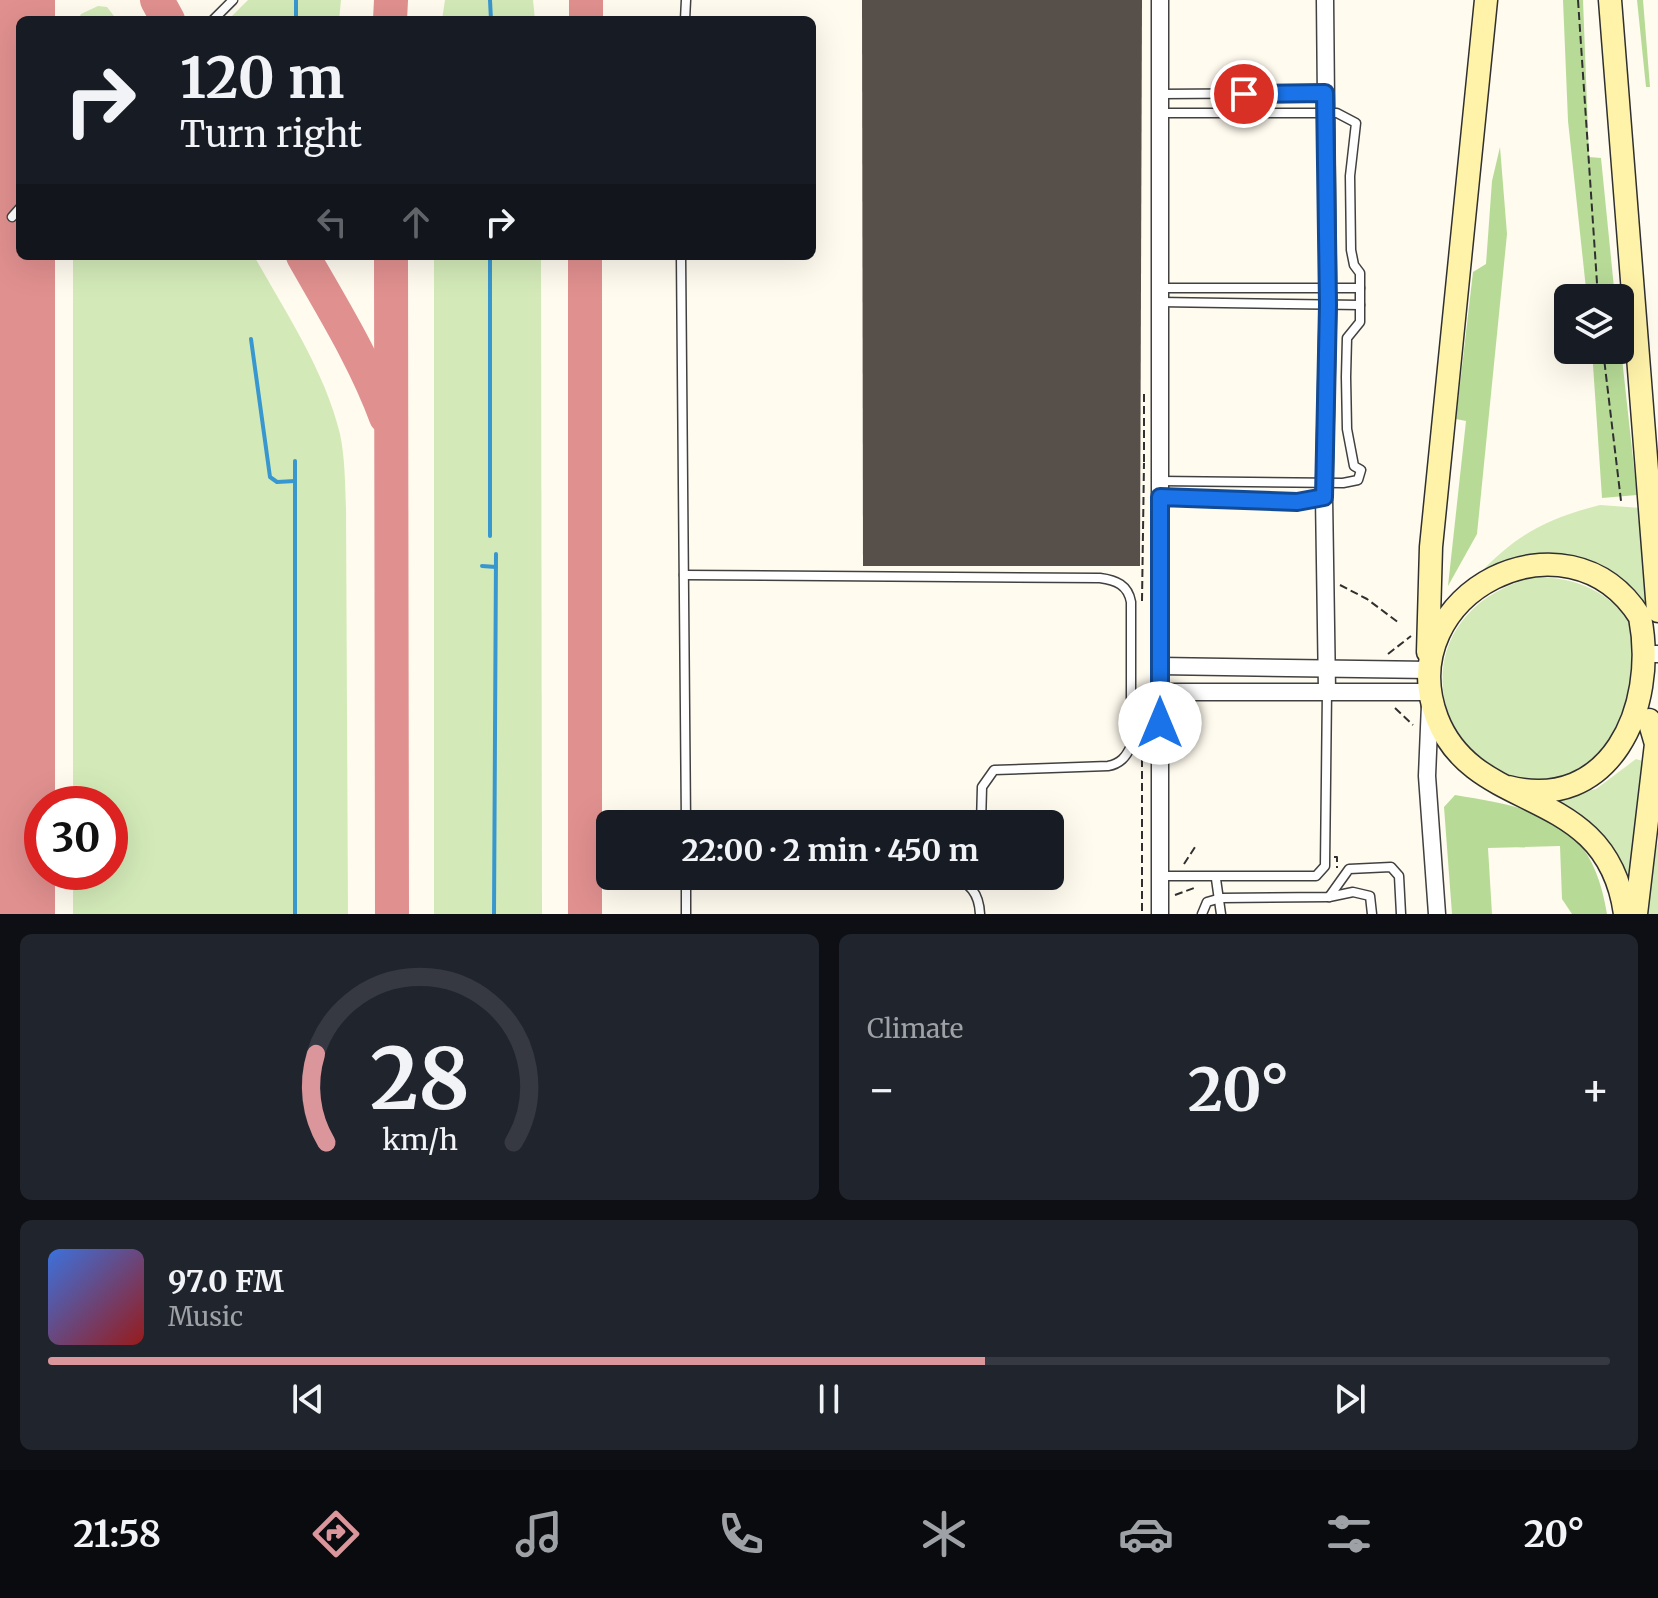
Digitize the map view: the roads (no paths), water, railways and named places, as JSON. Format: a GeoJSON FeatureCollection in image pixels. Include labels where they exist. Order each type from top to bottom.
{"type":"FeatureCollection","features":[{"type":"Feature","properties":{"kind":"street"},"geometry":{"type":"LineString","coordinates":[[1160,0],[1160,914]]}},
{"type":"Feature","properties":{"kind":"street"},"geometry":{"type":"LineString","coordinates":[[1325,0],[1328,305],[1324,490],[1327,691]]}},
{"type":"Feature","properties":{"kind":"street"},"geometry":{"type":"LineString","coordinates":[[1437,914],[1427,776],[1431,682],[1426,619],[1486,0]]}},
{"type":"Feature","properties":{"kind":"street"},"geometry":{"type":"LineString","coordinates":[[1610,0],[1652,452],[1658,611]]}},
{"type":"Feature","properties":{"kind":"street"},"geometry":{"type":"LineString","coordinates":[[1625,914],[1612,870],[1595,841],[1571,821],[1478,771],[1454,748],[1441,727],[1431,682],[1439,635],[1462,599],[1495,576],[1534,565],[1575,569],[1611,586],[1639,616],[1656,654]]}},
{"type":"Feature","properties":{"kind":"street"},"geometry":{"type":"LineString","coordinates":[[1636,914],[1654,784],[1656,744],[1653,718],[1658,621]]}},
{"type":"Feature","properties":{"kind":"street"},"geometry":{"type":"LineString","coordinates":[[1160,666],[1327,668],[1431,682]]}},
{"type":"Feature","properties":{"kind":"street"},"geometry":{"type":"LineString","coordinates":[[1160,692],[1327,691],[1431,682]]}},
{"type":"Feature","properties":{"kind":"street"},"geometry":{"type":"LineString","coordinates":[[1508,787],[1556,791],[1593,781],[1631,751],[1653,718]]}},
{"type":"Feature","properties":{"kind":"lane"},"geometry":{"type":"LineString","coordinates":[[217,16],[233,0]]}},
{"type":"Feature","properties":{"kind":"lane"},"geometry":{"type":"LineString","coordinates":[[1160,94],[1325,93]]}},
{"type":"Feature","properties":{"kind":"lane"},"geometry":{"type":"LineString","coordinates":[[1160,113],[1325,113],[1343,114],[1356,123],[1350,176],[1352,259],[1360,273],[1360,322],[1347,338],[1346,377],[1347,429],[1354,466],[1361,470],[1354,482],[1297,502],[1160,489]]}},
{"type":"Feature","properties":{"kind":"lane"},"geometry":{"type":"LineString","coordinates":[[12,217],[16,212]]}},
{"type":"Feature","properties":{"kind":"lane"},"geometry":{"type":"LineString","coordinates":[[681,260],[686,810]]}},
{"type":"Feature","properties":{"kind":"lane"},"geometry":{"type":"LineString","coordinates":[[1160,295],[1360,288]]}},
{"type":"Feature","properties":{"kind":"lane"},"geometry":{"type":"LineString","coordinates":[[1160,295],[1360,305]]}},
{"type":"Feature","properties":{"kind":"lane"},"geometry":{"type":"LineString","coordinates":[[1160,489],[1324,490]]}},
{"type":"Feature","properties":{"kind":"lane"},"geometry":{"type":"LineString","coordinates":[[684,575],[1100,578],[1117,581],[1124,587],[1131,602],[1131,746],[1128,753],[1115,765],[1108,766],[994,770],[982,787],[981,810]]}},
{"type":"Feature","properties":{"kind":"lane"},"geometry":{"type":"LineString","coordinates":[[1160,876],[1216,879],[1316,876],[1325,866],[1327,691]]}},
{"type":"Feature","properties":{"kind":"lane"},"geometry":{"type":"LineString","coordinates":[[1329,897],[1349,869],[1391,867],[1399,876],[1401,914]]}},
{"type":"Feature","properties":{"kind":"lane"},"geometry":{"type":"LineString","coordinates":[[1216,879],[1221,914]]}},
{"type":"Feature","properties":{"kind":"lane"},"geometry":{"type":"LineString","coordinates":[[686,890],[686,914]]}},
{"type":"Feature","properties":{"kind":"lane"},"geometry":{"type":"LineString","coordinates":[[973,890],[980,914]]}},
{"type":"Feature","properties":{"kind":"lane"},"geometry":{"type":"LineString","coordinates":[[1202,914],[1207,902],[1221,898],[1329,897],[1366,893],[1372,902],[1372,914]]}},
{"type":"Feature","properties":{"kind":"waterway"},"geometry":{"type":"LineString","coordinates":[[296,0],[296,16]]}},
{"type":"Feature","properties":{"kind":"waterway"},"geometry":{"type":"LineString","coordinates":[[490,0],[491,16]]}},
{"type":"Feature","properties":{"kind":"waterway"},"geometry":{"type":"LineString","coordinates":[[490,260],[490,536]]}},
{"type":"Feature","properties":{"kind":"waterway"},"geometry":{"type":"LineString","coordinates":[[251,339],[270,477],[277,482],[295,481]]}},
{"type":"Feature","properties":{"kind":"waterway"},"geometry":{"type":"LineString","coordinates":[[295,461],[295,914]]}},
{"type":"Feature","properties":{"kind":"waterway"},"geometry":{"type":"LineString","coordinates":[[494,914],[496,554]]}},
{"type":"Feature","properties":{"kind":"waterway"},"geometry":{"type":"LineString","coordinates":[[482,566],[496,567]]}}]}
